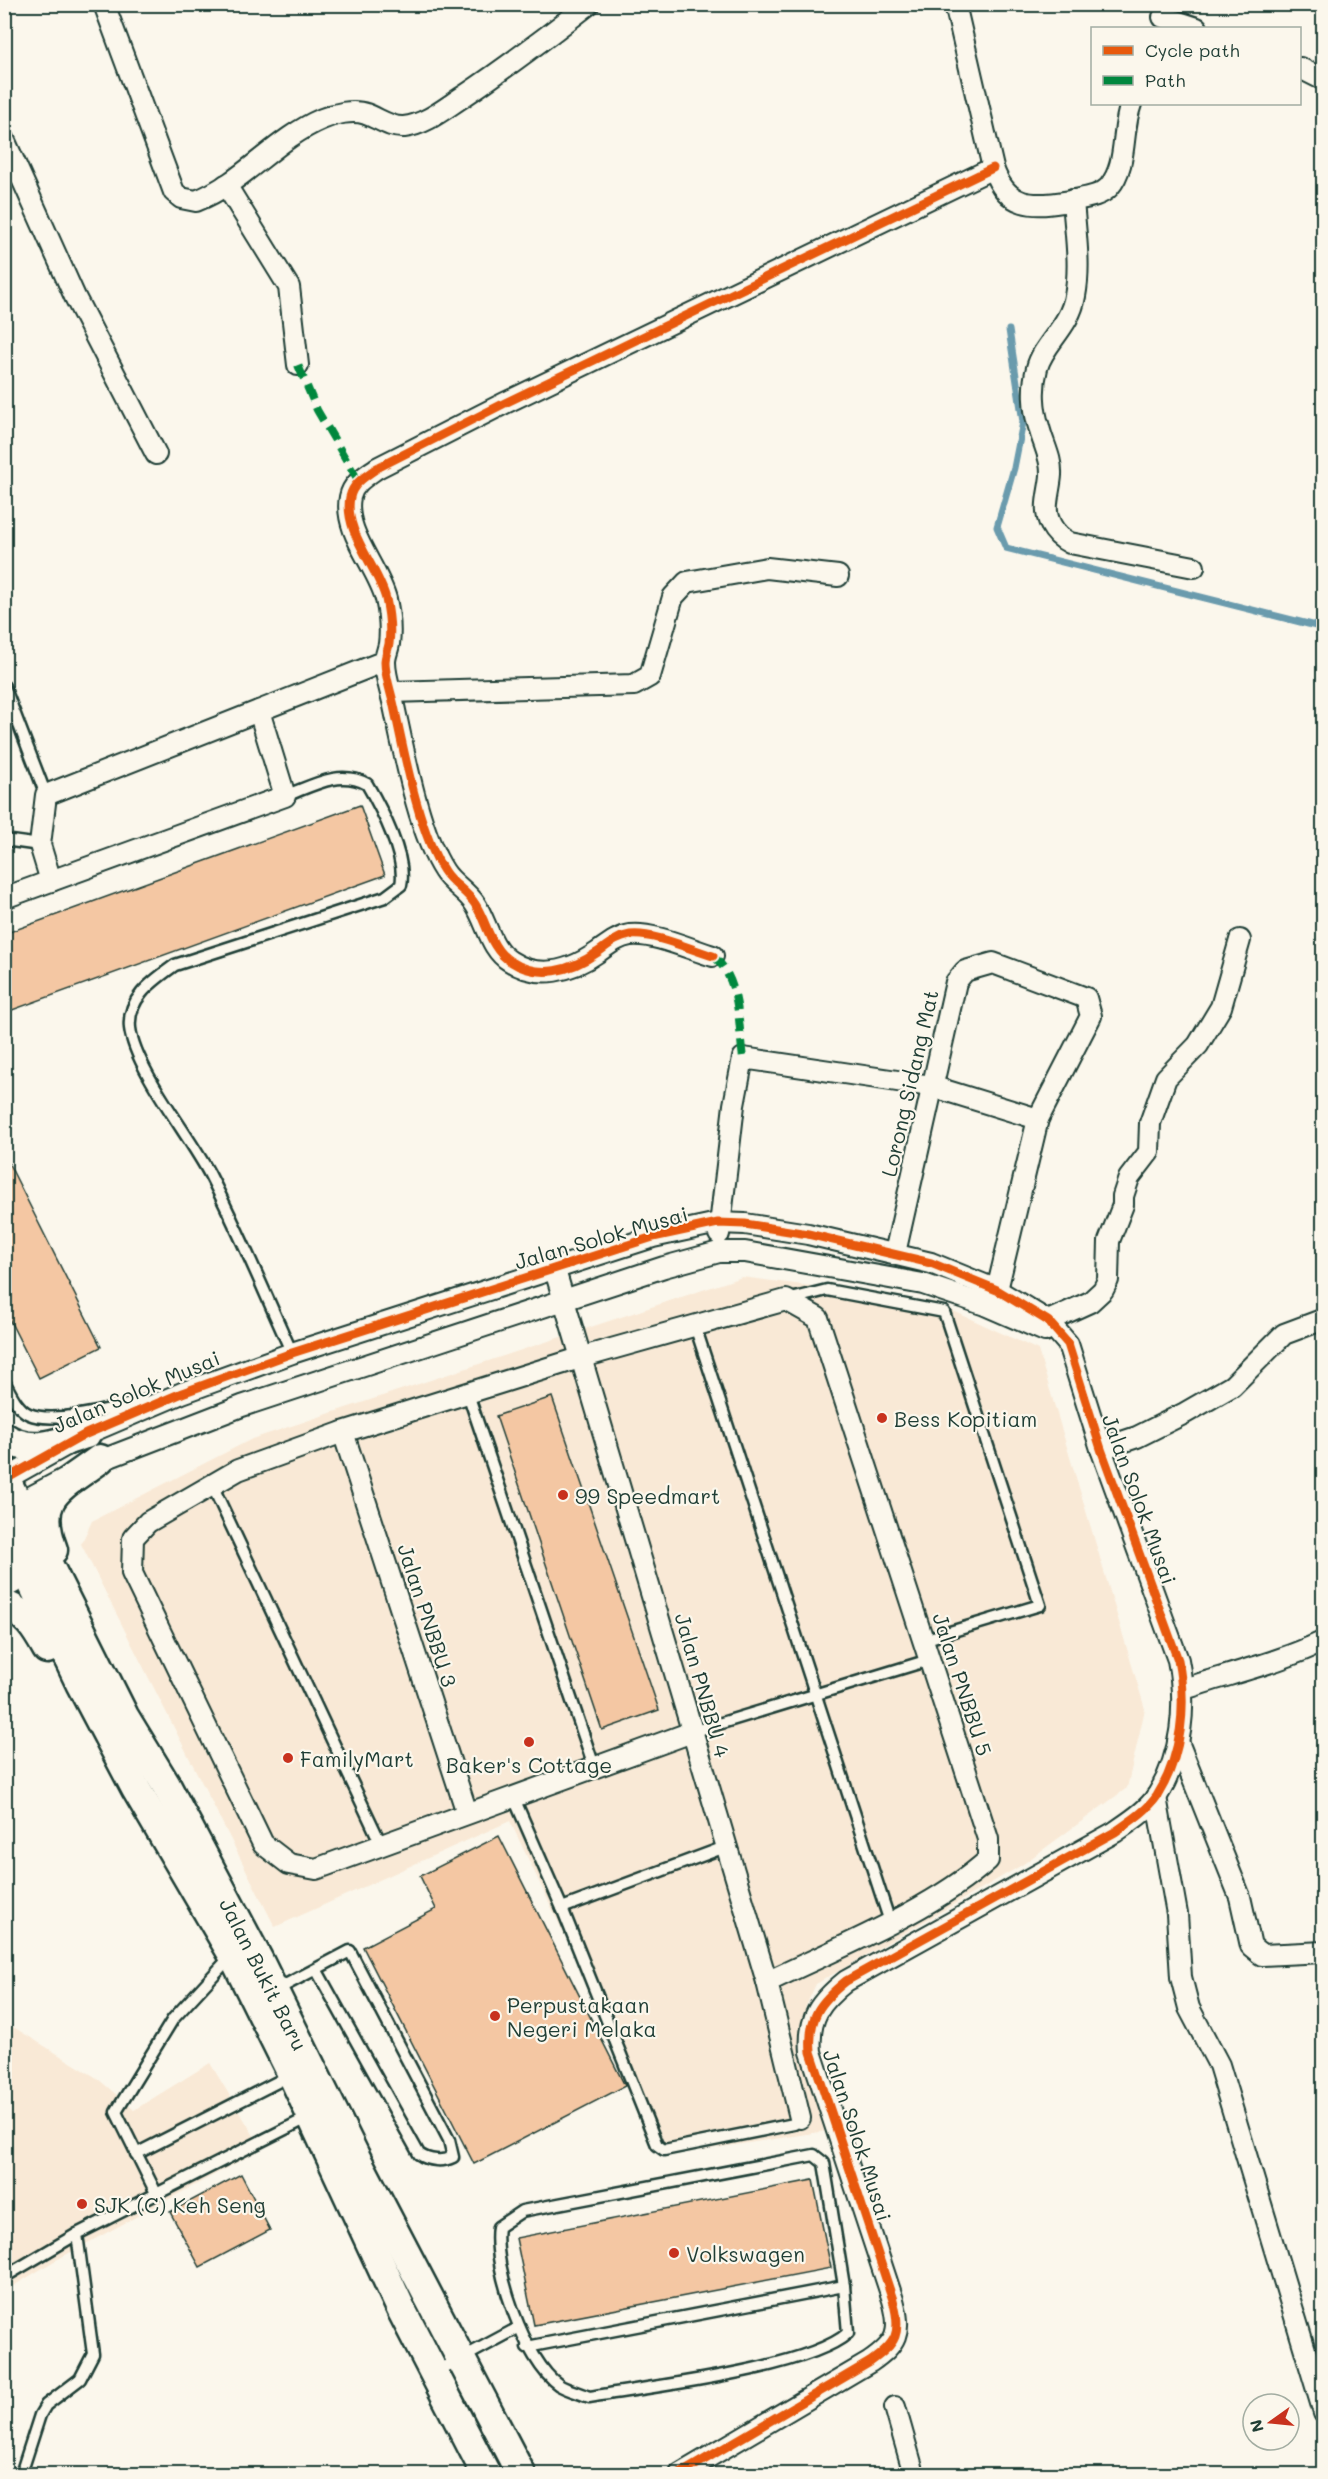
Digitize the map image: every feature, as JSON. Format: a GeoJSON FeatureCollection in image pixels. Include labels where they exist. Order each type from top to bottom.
{"type":"FeatureCollection","features":[{"type":"Feature","properties":{"kind":"main road"},"geometry":{"type":"LineString","coordinates":[[4,1437],[15,1444],[29,1448],[50,1445],[87,1434]]}},
{"type":"Feature","properties":{"kind":"main road"},"geometry":{"type":"LineString","coordinates":[[100,1459],[60,1489],[48,1504],[44,1517],[45,1529],[166,1785]]}},
{"type":"Feature","properties":{"kind":"main road","name":"Jalan Bukit Baru"},"geometry":{"type":"LineString","coordinates":[[7,1496],[27,1575],[90,1702],[233,1955],[292,2074],[402,2311],[486,2475]]}},
{"type":"Feature","properties":{"kind":"main road","name":"Jalan Bukit Baru"},"geometry":{"type":"LineString","coordinates":[[27,1575],[124,1716],[166,1785],[520,2475]]}},
{"type":"Feature","properties":{"kind":"main road"},"geometry":{"type":"LineString","coordinates":[[4,1604],[18,1610],[35,1626],[93,1741],[126,1794],[165,1838]]}},
{"type":"Feature","properties":{"kind":"street"},"geometry":{"type":"LineString","coordinates":[[104,4],[174,192],[181,198],[196,201],[226,185],[300,129],[324,118],[346,112],[365,113],[380,122],[401,127],[423,123],[508,66],[589,4]]}},
{"type":"Feature","properties":{"kind":"street"},"geometry":{"type":"LineString","coordinates":[[956,5],[993,168],[1000,186],[1029,206],[1073,200],[1097,194],[1108,188],[1120,167],[1131,105]]}},
{"type":"Feature","properties":{"kind":"street"},"geometry":{"type":"LineString","coordinates":[[1160,17],[1194,27]]}},
{"type":"Feature","properties":{"kind":"street"},"geometry":{"type":"LineString","coordinates":[[1301,69],[1323,80]]}},
{"type":"Feature","properties":{"kind":"street"},"geometry":{"type":"LineString","coordinates":[[4,139],[75,297],[156,454]]}},
{"type":"Feature","properties":{"kind":"street"},"geometry":{"type":"LineString","coordinates":[[713,956],[639,934],[613,941],[586,961],[565,970],[543,972],[523,968],[507,960],[493,944],[485,921],[474,901],[453,883],[435,855],[407,766],[385,661],[390,619],[385,596],[354,528],[350,511],[350,496],[358,480],[377,468],[505,403],[993,168]]}},
{"type":"Feature","properties":{"kind":"street"},"geometry":{"type":"LineString","coordinates":[[226,185],[289,287],[298,365]]}},
{"type":"Feature","properties":{"kind":"street"},"geometry":{"type":"LineString","coordinates":[[1073,200],[1077,271],[1075,298],[1063,329],[1048,346],[1037,366],[1034,395],[1038,426],[1050,459],[1051,477],[1047,499],[1050,524],[1060,538],[1070,543],[1194,567]]}},
{"type":"Feature","properties":{"kind":"street"},"geometry":{"type":"LineString","coordinates":[[391,692],[634,685],[650,676],[673,597],[687,582],[767,568],[838,576]]}},
{"type":"Feature","properties":{"kind":"street"},"geometry":{"type":"LineString","coordinates":[[51,881],[40,845],[46,795],[385,661]]}},
{"type":"Feature","properties":{"kind":"street"},"geometry":{"type":"LineString","coordinates":[[4,898],[285,796],[259,711]]}},
{"type":"Feature","properties":{"kind":"street"},"geometry":{"type":"LineString","coordinates":[[1048,1321],[1090,1302],[1103,1290],[1108,1280],[1109,1241],[1123,1205],[1129,1178],[1149,1152],[1150,1123],[1166,1078],[1198,1045],[1221,1007],[1240,940]]}},
{"type":"Feature","properties":{"kind":"street","name":"Lorong Sidang Mat"},"geometry":{"type":"LineString","coordinates":[[895,1253],[956,982],[965,971],[993,963],[1086,998],[1090,1009],[1088,1022],[1038,1119]]}},
{"type":"Feature","properties":{"kind":"street"},"geometry":{"type":"LineString","coordinates":[[719,1252],[718,1223],[734,1105],[743,1058],[931,1086],[1038,1119],[997,1290]]}},
{"type":"Feature","properties":{"kind":"street","name":"Jalan Solok Musai"},"geometry":{"type":"LineString","coordinates":[[7,1496],[87,1434],[182,1393],[292,1353],[369,1331],[554,1267],[687,1228],[718,1223],[808,1234],[931,1263],[997,1290],[1048,1321],[1068,1344],[1101,1449],[1168,1628],[1184,1689],[1178,1742],[1169,1771],[1156,1797],[1141,1814],[1114,1832],[846,1981],[829,1995],[816,2012],[809,2032],[811,2052],[893,2300],[898,2332],[892,2344],[870,2362],[680,2475]]}},
{"type":"Feature","properties":{"kind":"street"},"geometry":{"type":"LineString","coordinates":[[7,1496],[242,1406],[564,1299],[696,1257],[719,1252],[745,1252],[923,1284],[985,1305],[1044,1330],[1068,1344]]}},
{"type":"Feature","properties":{"kind":"street","name":"Jalan PNBBU 4"},"geometry":{"type":"LineString","coordinates":[[554,1267],[583,1358],[725,1847],[767,1982],[800,2118]]}},
{"type":"Feature","properties":{"kind":"street"},"geometry":{"type":"LineString","coordinates":[[692,1732],[316,1869],[289,1864],[263,1844],[132,1574],[133,1538],[148,1522],[238,1470],[343,1432],[583,1358],[786,1300]]}},
{"type":"Feature","properties":{"kind":"street","name":"Jalan PNBBU 5"},"geometry":{"type":"LineString","coordinates":[[767,1982],[890,1922],[967,1880],[988,1860],[988,1839],[818,1318],[786,1300]]}},
{"type":"Feature","properties":{"kind":"street"},"geometry":{"type":"LineString","coordinates":[[1101,1449],[1137,1437],[1232,1386],[1284,1334],[1323,1319]]}},
{"type":"Feature","properties":{"kind":"street","name":"Jalan PNBBU 3"},"geometry":{"type":"LineString","coordinates":[[343,1432],[467,1814]]}},
{"type":"Feature","properties":{"kind":"street"},"geometry":{"type":"LineString","coordinates":[[1184,1689],[1241,1670],[1266,1666],[1323,1641]]}},
{"type":"Feature","properties":{"kind":"street"},"geometry":{"type":"LineString","coordinates":[[1178,1742],[1236,1886],[1251,1946],[1262,1955],[1323,1952]]}},
{"type":"Feature","properties":{"kind":"street"},"geometry":{"type":"LineString","coordinates":[[1156,1797],[1177,1914],[1181,1977],[1189,2008],[1219,2065],[1323,2413]]}},
{"type":"Feature","properties":{"kind":"street"},"geometry":{"type":"LineString","coordinates":[[895,2407],[914,2475]]}},
{"type":"Feature","properties":{"kind":"lane"},"geometry":{"type":"LineString","coordinates":[[4,686],[46,795]]}},
{"type":"Feature","properties":{"kind":"lane"},"geometry":{"type":"LineString","coordinates":[[285,796],[337,777],[346,777],[367,784],[379,806],[402,867],[401,885],[385,897],[175,965],[147,985],[134,1003],[130,1027],[136,1052],[210,1175],[292,1353]]}},
{"type":"Feature","properties":{"kind":"lane"},"geometry":{"type":"LineString","coordinates":[[4,840],[40,845]]}},
{"type":"Feature","properties":{"kind":"lane"},"geometry":{"type":"LineString","coordinates":[[786,1300],[827,1290],[944,1312],[1040,1605],[923,1640]]}},
{"type":"Feature","properties":{"kind":"lane"},"geometry":{"type":"LineString","coordinates":[[695,1326],[890,1922]]}},
{"type":"Feature","properties":{"kind":"lane"},"geometry":{"type":"LineString","coordinates":[[4,1381],[14,1400],[29,1414],[47,1417],[72,1416],[182,1393]]}},
{"type":"Feature","properties":{"kind":"lane"},"geometry":{"type":"LineString","coordinates":[[468,1394],[595,1769]]}},
{"type":"Feature","properties":{"kind":"lane"},"geometry":{"type":"LineString","coordinates":[[212,1485],[381,1845]]}},
{"type":"Feature","properties":{"kind":"lane"},"geometry":{"type":"LineString","coordinates":[[692,1732],[929,1660]]}},
{"type":"Feature","properties":{"kind":"lane"},"geometry":{"type":"LineString","coordinates":[[513,1796],[562,1908],[657,2145],[664,2150],[794,2124],[800,2118]]}},
{"type":"Feature","properties":{"kind":"lane"},"geometry":{"type":"LineString","coordinates":[[562,1908],[725,1847]]}},
{"type":"Feature","properties":{"kind":"lane"},"geometry":{"type":"LineString","coordinates":[[274,1992],[316,1969],[350,1951],[449,2139],[453,2157],[446,2161],[419,2154],[316,1969]]}},
{"type":"Feature","properties":{"kind":"lane"},"geometry":{"type":"LineString","coordinates":[[156,2193],[116,2112],[173,2019],[233,1955]]}},
{"type":"Feature","properties":{"kind":"lane"},"geometry":{"type":"LineString","coordinates":[[136,2154],[292,2074]]}},
{"type":"Feature","properties":{"kind":"lane"},"geometry":{"type":"LineString","coordinates":[[4,2277],[77,2234],[311,2116]]}},
{"type":"Feature","properties":{"kind":"lane"},"geometry":{"type":"LineString","coordinates":[[814,2155],[824,2163],[844,2286],[848,2333],[836,2344],[787,2361],[589,2397],[559,2385],[527,2347],[518,2328],[495,2244],[498,2227],[522,2211],[814,2155]]}},
{"type":"Feature","properties":{"kind":"lane"},"geometry":{"type":"LineString","coordinates":[[21,2475],[39,2415],[46,2405],[80,2379],[93,2354],[77,2234]]}},
{"type":"Feature","properties":{"kind":"lane"},"geometry":{"type":"LineString","coordinates":[[527,2347],[844,2286]]}},
{"type":"Feature","properties":{"kind":"lane"},"geometry":{"type":"LineString","coordinates":[[434,2374],[518,2328]]}},
{"type":"Feature","properties":{"kind":"shaded area"},"geometry":{"type":"Polygon","coordinates":[[[742,1277],[934,1302],[1038,1350],[1145,1709],[1127,1788],[1022,1865],[816,1984],[805,2008],[833,2130],[670,2155],[510,1821],[275,1927],[81,1544],[92,1521],[252,1439],[742,1277]]]}},
{"type":"Feature","properties":{"kind":"shaded area","name":"SJK (C) Keh Seng"},"geometry":{"type":"Polygon","coordinates":[[[5,2022],[97,2078],[134,2110],[210,2063],[262,2149],[56,2260],[5,2291],[5,2022]]]}},
{"type":"Feature","properties":{"kind":"building"},"geometry":{"type":"Polygon","coordinates":[[[360,805],[385,875],[4,1013],[4,934],[360,805]]]}},
{"type":"Feature","properties":{"kind":"building"},"geometry":{"type":"Polygon","coordinates":[[[4,1154],[101,1347],[39,1378],[4,1309],[4,1154]]]}},
{"type":"Feature","properties":{"kind":"building"},"geometry":{"type":"Polygon","coordinates":[[[552,1397],[659,1710],[602,1730],[496,1416],[552,1397]]]}},
{"type":"Feature","properties":{"kind":"building","name":"Perpustakaan Negeri Melaka"},"geometry":{"type":"Polygon","coordinates":[[[499,1836],[625,2086],[474,2164],[363,1947],[436,1909],[420,1876],[499,1836]]]}},
{"type":"Feature","properties":{"kind":"building"},"geometry":{"type":"Polygon","coordinates":[[[241,2174],[270,2230],[200,2267],[170,2212],[241,2174]]]}},
{"type":"Feature","properties":{"kind":"building","name":"Volkswagen"},"geometry":{"type":"Polygon","coordinates":[[[813,2180],[831,2268],[534,2325],[516,2238],[813,2180]]]}},
{"type":"Feature","properties":{"kind":"waterway"},"geometry":{"type":"LineString","coordinates":[[1009,330],[1023,422],[1014,468],[997,527],[1006,548],[1324,628]]}},
{"type":"Feature","properties":{"kind":"marked path"},"geometry":{"type":"LineString","coordinates":[[298,365],[317,410],[358,480]]}},
{"type":"Feature","properties":{"kind":"marked path"},"geometry":{"type":"LineString","coordinates":[[713,956],[729,977],[733,989],[737,1003],[743,1058]]}},
{"type":"Feature","properties":{"kind":"cycle path"},"geometry":{"type":"LineString","coordinates":[[713,956],[660,938],[630,935],[617,939],[577,964],[543,972],[521,967],[503,956],[498,950],[475,904],[444,871],[427,836],[408,768],[386,673],[385,660],[390,633],[386,599],[356,536],[349,510],[350,497],[360,480],[377,468],[505,403],[993,168]]}},
{"type":"Feature","properties":{"kind":"cycle path"},"geometry":{"type":"LineString","coordinates":[[4,1480],[86,1434],[182,1393],[292,1353],[653,1237],[718,1223],[745,1224],[808,1234],[931,1263],[997,1290],[1048,1321],[1068,1344],[1101,1449],[1178,1660],[1182,1712],[1172,1764],[1157,1796],[1148,1807],[1115,1832],[846,1981],[823,2003],[814,2020],[811,2052],[893,2300],[897,2321],[895,2336],[892,2343],[870,2362],[680,2474]]}},
{"type":"Feature","properties":{"kind":"place","name":"Bess Kopitiam"},"geometry":{"type":"Point","coordinates":[882,1418]}},
{"type":"Feature","properties":{"kind":"place","name":"99 Speedmart"},"geometry":{"type":"Point","coordinates":[563,1495]}},
{"type":"Feature","properties":{"kind":"place","name":"Baker's Cottage"},"geometry":{"type":"Point","coordinates":[529,1742]}},
{"type":"Feature","properties":{"kind":"place","name":"FamilyMart"},"geometry":{"type":"Point","coordinates":[288,1758]}},
{"type":"Feature","properties":{"kind":"place","name":"Perpustakaan Negeri Melaka"},"geometry":{"type":"Point","coordinates":[495,2016]}},
{"type":"Feature","properties":{"kind":"place","name":"SJK (C) Keh Seng"},"geometry":{"type":"Point","coordinates":[82,2204]}},
{"type":"Feature","properties":{"kind":"place","name":"Volkswagen"},"geometry":{"type":"Point","coordinates":[674,2253]}}]}
